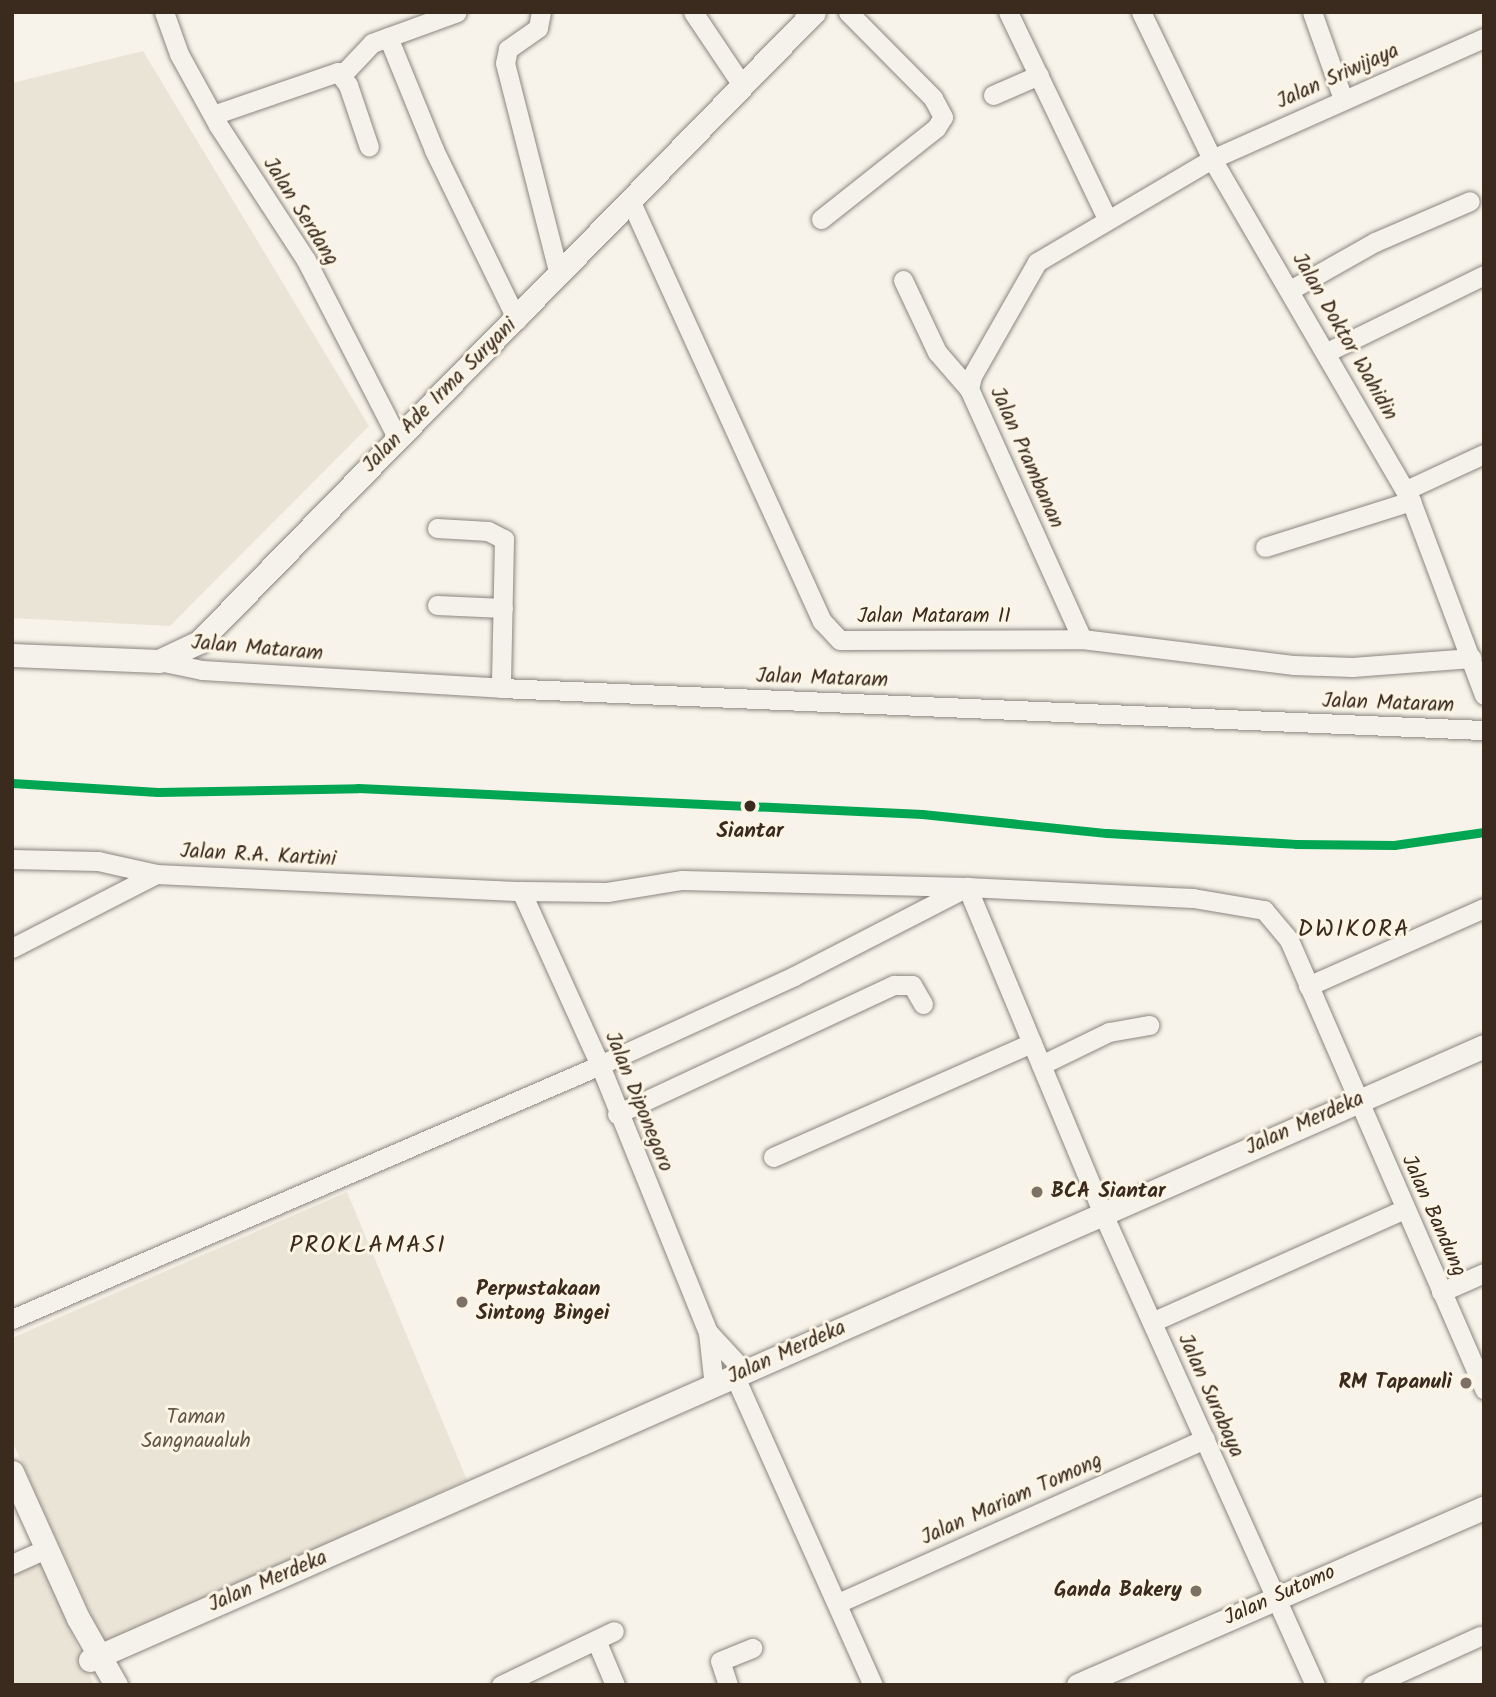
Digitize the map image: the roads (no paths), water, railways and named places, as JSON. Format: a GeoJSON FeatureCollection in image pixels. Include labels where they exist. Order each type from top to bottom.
{"type":"FeatureCollection","features":[{"type":"Feature","properties":{"kind":"main road","name":"Jalan Ade Irma Suryani"},"geometry":{"type":"LineString","coordinates":[[12,655],[159,661],[199,642],[229,615],[397,437],[517,320],[629,200],[814,12]]}},
{"type":"Feature","properties":{"kind":"main road","name":"Jalan Merdeka"},"geometry":{"type":"LineString","coordinates":[[96,1658],[1484,1046]]}},
{"type":"Feature","properties":{"kind":"main road"},"geometry":{"type":"LineString","coordinates":[[12,1472],[96,1658],[116,1685]]}},
{"type":"Feature","properties":{"kind":"main road","name":"Jalan Sutomo"},"geometry":{"type":"LineString","coordinates":[[1078,1685],[1484,1508]]}},
{"type":"Feature","properties":{"kind":"main road"},"geometry":{"type":"LineString","coordinates":[[96,1658],[99,1685]]}},
{"type":"Feature","properties":{"kind":"street"},"geometry":{"type":"LineString","coordinates":[[342,75],[361,50],[388,37],[457,12]]}},
{"type":"Feature","properties":{"kind":"street"},"geometry":{"type":"LineString","coordinates":[[541,12],[538,28],[508,49],[505,63],[559,275]]}},
{"type":"Feature","properties":{"kind":"street"},"geometry":{"type":"LineString","coordinates":[[693,12],[742,85]]}},
{"type":"Feature","properties":{"kind":"street"},"geometry":{"type":"LineString","coordinates":[[821,219],[936,128],[943,117],[933,98],[848,12]]}},
{"type":"Feature","properties":{"kind":"street"},"geometry":{"type":"LineString","coordinates":[[1008,12],[1106,217]]}},
{"type":"Feature","properties":{"kind":"street","name":"Jalan Doktor Wahidin"},"geometry":{"type":"LineString","coordinates":[[1141,12],[1212,159],[1408,495],[1477,665],[1484,695]]}},
{"type":"Feature","properties":{"kind":"street"},"geometry":{"type":"LineString","coordinates":[[1312,12],[1343,99]]}},
{"type":"Feature","properties":{"kind":"street","name":"Jalan Serdang"},"geometry":{"type":"LineString","coordinates":[[167,14],[179,54],[213,116],[306,260],[397,437]]}},
{"type":"Feature","properties":{"kind":"street"},"geometry":{"type":"LineString","coordinates":[[388,37],[439,161],[517,320]]}},
{"type":"Feature","properties":{"kind":"street","name":"Jalan Sriwijaya"},"geometry":{"type":"LineString","coordinates":[[1212,159],[1343,99],[1482,42]]}},
{"type":"Feature","properties":{"kind":"street"},"geometry":{"type":"LineString","coordinates":[[213,116],[330,73],[342,75]]}},
{"type":"Feature","properties":{"kind":"street"},"geometry":{"type":"LineString","coordinates":[[342,75],[369,147]]}},
{"type":"Feature","properties":{"kind":"street"},"geometry":{"type":"LineString","coordinates":[[993,95],[1040,75]]}},
{"type":"Feature","properties":{"kind":"street","name":"Jalan Prambanan"},"geometry":{"type":"LineString","coordinates":[[1082,639],[969,389],[972,376],[1037,262],[1106,217],[1212,159]]}},
{"type":"Feature","properties":{"kind":"street","name":"Jalan Mataram II"},"geometry":{"type":"LineString","coordinates":[[629,200],[818,612],[840,640],[1082,639],[1294,665],[1477,665]]}},
{"type":"Feature","properties":{"kind":"street"},"geometry":{"type":"LineString","coordinates":[[1290,290],[1375,242],[1470,201]]}},
{"type":"Feature","properties":{"kind":"street"},"geometry":{"type":"LineString","coordinates":[[1326,352],[1484,275]]}},
{"type":"Feature","properties":{"kind":"street"},"geometry":{"type":"LineString","coordinates":[[904,280],[937,352],[969,389]]}},
{"type":"Feature","properties":{"kind":"street"},"geometry":{"type":"LineString","coordinates":[[1265,547],[1408,495],[1484,454]]}},
{"type":"Feature","properties":{"kind":"street"},"geometry":{"type":"LineString","coordinates":[[437,528],[488,531],[505,539],[501,688]]}},
{"type":"Feature","properties":{"kind":"street"},"geometry":{"type":"LineString","coordinates":[[437,605],[503,608]]}},
{"type":"Feature","properties":{"kind":"street","name":"Jalan Mataram"},"geometry":{"type":"LineString","coordinates":[[159,661],[202,670],[501,688],[1484,730]]}},
{"type":"Feature","properties":{"kind":"street"},"geometry":{"type":"LineString","coordinates":[[12,859],[98,861],[156,874]]}},
{"type":"Feature","properties":{"kind":"street","name":"Jalan R.A. Kartini"},"geometry":{"type":"LineString","coordinates":[[12,948],[156,874],[521,891],[607,892],[681,880],[967,887]]}},
{"type":"Feature","properties":{"kind":"street"},"geometry":{"type":"LineString","coordinates":[[12,1319],[600,1065],[794,976],[967,887]]}},
{"type":"Feature","properties":{"kind":"street","name":"Jalan Bandung"},"geometry":{"type":"LineString","coordinates":[[967,887],[1193,898],[1264,910],[1289,940],[1441,1292],[1482,1380]]}},
{"type":"Feature","properties":{"kind":"street","name":"Jalan Surabaya"},"geometry":{"type":"LineString","coordinates":[[967,887],[1103,1214],[1315,1685]]}},
{"type":"Feature","properties":{"kind":"street","name":"Jalan Diponegoro"},"geometry":{"type":"LineString","coordinates":[[521,891],[600,1065],[617,1114],[708,1332],[838,1603],[873,1685]]}},
{"type":"Feature","properties":{"kind":"street"},"geometry":{"type":"LineString","coordinates":[[1308,986],[1484,908]]}},
{"type":"Feature","properties":{"kind":"street"},"geometry":{"type":"LineString","coordinates":[[617,1114],[894,985],[912,985],[923,1004]]}},
{"type":"Feature","properties":{"kind":"street"},"geometry":{"type":"LineString","coordinates":[[1041,1065],[1109,1032],[1149,1025]]}},
{"type":"Feature","properties":{"kind":"street"},"geometry":{"type":"LineString","coordinates":[[773,1157],[1032,1043]]}},
{"type":"Feature","properties":{"kind":"street"},"geometry":{"type":"LineString","coordinates":[[1152,1322],[1405,1209]]}},
{"type":"Feature","properties":{"kind":"street"},"geometry":{"type":"LineString","coordinates":[[1441,1292],[1484,1273]]}},
{"type":"Feature","properties":{"kind":"street","name":"Jalan Diponegoro"},"geometry":{"type":"LineString","coordinates":[[708,1332],[731,1378]]}},
{"type":"Feature","properties":{"kind":"street","name":"Jalan Mariam Tomong"},"geometry":{"type":"LineString","coordinates":[[838,1603],[1205,1439]]}},
{"type":"Feature","properties":{"kind":"street"},"geometry":{"type":"LineString","coordinates":[[12,1564],[45,1549]]}},
{"type":"Feature","properties":{"kind":"street"},"geometry":{"type":"LineString","coordinates":[[500,1685],[614,1631]]}},
{"type":"Feature","properties":{"kind":"street"},"geometry":{"type":"LineString","coordinates":[[1372,1685],[1480,1636]]}},
{"type":"Feature","properties":{"kind":"street"},"geometry":{"type":"LineString","coordinates":[[596,1640],[615,1685]]}},
{"type":"Feature","properties":{"kind":"street"},"geometry":{"type":"LineString","coordinates":[[728,1685],[720,1661],[754,1648]]}},
{"type":"Feature","properties":{"kind":"place","name":"Siantar"},"geometry":{"type":"Point","coordinates":[750,806]}},
{"type":"Feature","properties":{"kind":"place","name":"BCA Siantar"},"geometry":{"type":"Point","coordinates":[1037,1192]}},
{"type":"Feature","properties":{"kind":"place","name":"Perpustakaan Sintong Bingei"},"geometry":{"type":"Point","coordinates":[462,1302]}},
{"type":"Feature","properties":{"kind":"place","name":"RM Tapanuli"},"geometry":{"type":"Point","coordinates":[1466,1383]}},
{"type":"Feature","properties":{"kind":"place","name":"Ganda Bakery"},"geometry":{"type":"Point","coordinates":[1196,1591]}},
{"type":"Feature","properties":{"kind":"district","name":"DWIKORA"},"geometry":{"type":"Point","coordinates":[1354,930]}},
{"type":"Feature","properties":{"kind":"district","name":"PROKLAMASI"},"geometry":{"type":"Point","coordinates":[368,1246]}},
{"type":"Feature","properties":{"kind":"park label","name":"Taman Sangnaualuh"},"geometry":{"type":"Point","coordinates":[196,1430]}}]}
